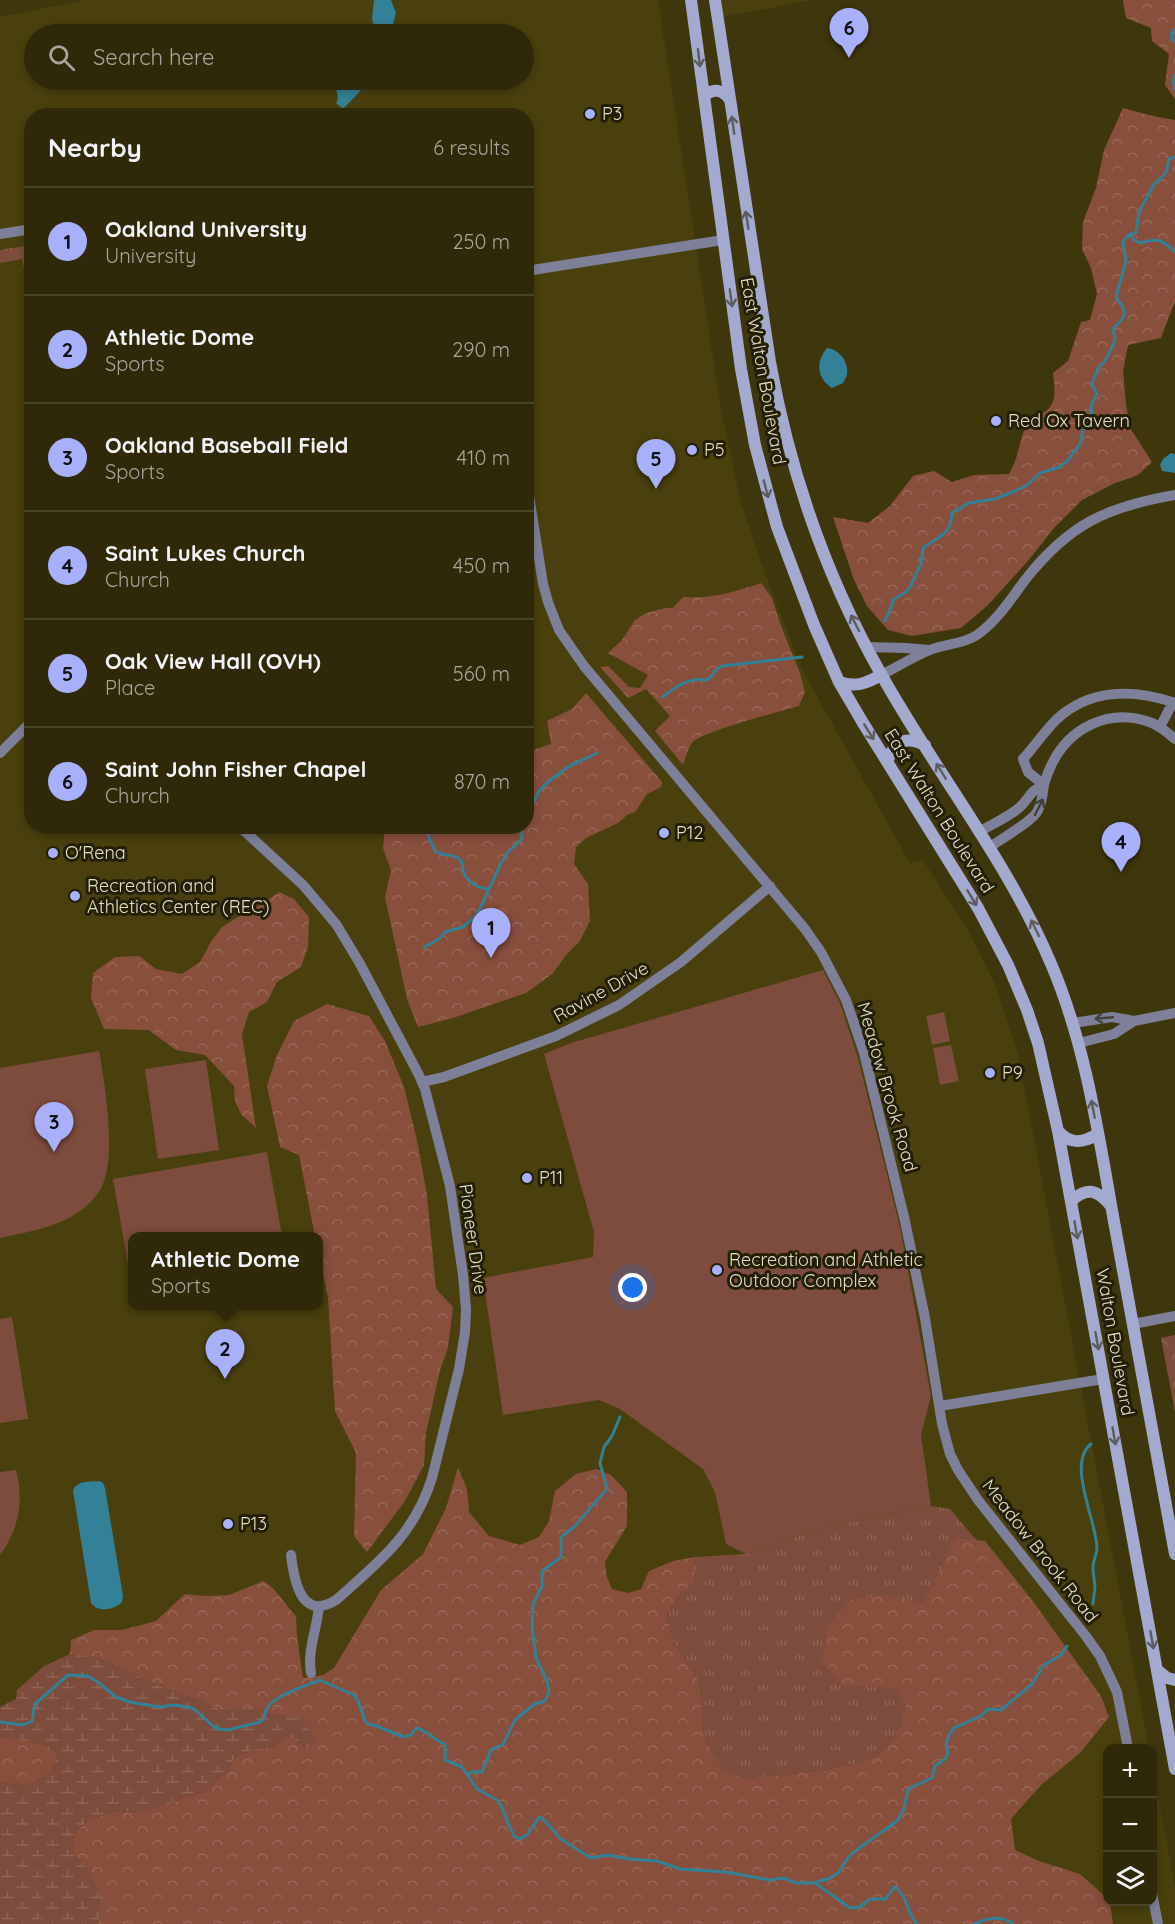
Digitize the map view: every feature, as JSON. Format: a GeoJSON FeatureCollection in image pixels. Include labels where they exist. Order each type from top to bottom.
{"type":"FeatureCollection","features":[{"type":"Feature","properties":{"kind":"main road","name":"East Walton Boulevard"},"geometry":{"type":"LineString","coordinates":[[691,0],[745,395],[777,527],[839,682],[994,936],[1027,1010],[1048,1079]]}},
{"type":"Feature","properties":{"kind":"main road","name":"East Walton Boulevard"},"geometry":{"type":"LineString","coordinates":[[715,0],[770,362],[791,457],[807,509],[826,562],[881,675],[990,847],[1034,926],[1062,990],[1079,1043]]}},
{"type":"Feature","properties":{"kind":"main road"},"geometry":{"type":"LineString","coordinates":[[704,96],[716,90],[724,92],[730,100]]}},
{"type":"Feature","properties":{"kind":"main road"},"geometry":{"type":"LineString","coordinates":[[839,682],[847,685],[860,685],[881,675]]}},
{"type":"Feature","properties":{"kind":"main road"},"geometry":{"type":"LineString","coordinates":[[887,762],[894,748],[902,742],[913,740],[925,745]]}},
{"type":"Feature","properties":{"kind":"main road","name":"Walton Boulevard"},"geometry":{"type":"LineString","coordinates":[[1079,1043],[1098,1134],[1175,1554]]}},
{"type":"Feature","properties":{"kind":"main road","name":"Walton Boulevard"},"geometry":{"type":"LineString","coordinates":[[1048,1079],[1157,1670]]}},
{"type":"Feature","properties":{"kind":"main road"},"geometry":{"type":"LineString","coordinates":[[1058,1131],[1074,1142],[1086,1140],[1098,1134]]}},
{"type":"Feature","properties":{"kind":"main road"},"geometry":{"type":"LineString","coordinates":[[1071,1201],[1084,1192],[1095,1192],[1111,1207]]}},
{"type":"Feature","properties":{"kind":"main road"},"geometry":{"type":"LineString","coordinates":[[1157,1670],[1167,1678],[1175,1680]]}},
{"type":"Feature","properties":{"kind":"main road"},"geometry":{"type":"LineString","coordinates":[[1157,1670],[1172,1738],[1175,1769]]}},
{"type":"Feature","properties":{"kind":"street"},"geometry":{"type":"LineString","coordinates":[[0,234],[24,230]]}},
{"type":"Feature","properties":{"kind":"street"},"geometry":{"type":"LineString","coordinates":[[534,271],[723,240]]}},
{"type":"Feature","properties":{"kind":"street"},"geometry":{"type":"LineString","coordinates":[[881,675],[930,650],[975,636],[988,626],[1037,566],[1076,528],[1099,515],[1129,504],[1175,495]]}},
{"type":"Feature","properties":{"kind":"street","name":"Meadow Brook Road"},"geometry":{"type":"LineString","coordinates":[[534,527],[543,584],[559,630],[585,666],[805,929],[821,952],[846,1000],[858,1034],[879,1111],[905,1221],[946,1441],[965,1482],[1085,1635],[1112,1678],[1121,1709],[1127,1744]]}},
{"type":"Feature","properties":{"kind":"street"},"geometry":{"type":"LineString","coordinates":[[867,647],[930,650]]}},
{"type":"Feature","properties":{"kind":"street"},"geometry":{"type":"LineString","coordinates":[[1044,785],[1028,772],[1023,759],[1056,720],[1075,706],[1107,694],[1144,694],[1174,703],[1160,727]]}},
{"type":"Feature","properties":{"kind":"street"},"geometry":{"type":"LineString","coordinates":[[990,847],[1038,811],[1044,797],[1044,785],[1051,766],[1066,743],[1081,730],[1099,720],[1119,717],[1155,724],[1175,739]]}},
{"type":"Feature","properties":{"kind":"street"},"geometry":{"type":"LineString","coordinates":[[0,753],[24,729]]}},
{"type":"Feature","properties":{"kind":"street"},"geometry":{"type":"LineString","coordinates":[[980,832],[1015,812],[1029,794],[1044,785]]}},
{"type":"Feature","properties":{"kind":"street"},"geometry":{"type":"LineString","coordinates":[[1015,812],[1023,823]]}},
{"type":"Feature","properties":{"kind":"street","name":"Pioneer Drive"},"geometry":{"type":"LineString","coordinates":[[248,834],[303,885],[336,924],[359,962],[422,1082],[450,1186],[458,1231],[466,1309],[459,1369],[432,1478],[423,1502],[411,1526],[387,1554],[336,1600],[327,1606],[319,1606]]}},
{"type":"Feature","properties":{"kind":"street","name":"Ravine Drive"},"geometry":{"type":"LineString","coordinates":[[422,1082],[444,1077],[556,1036],[619,1005],[681,962],[770,886]]}},
{"type":"Feature","properties":{"kind":"street"},"geometry":{"type":"LineString","coordinates":[[1073,1023],[1112,1017],[1134,1021],[1175,1013]]}},
{"type":"Feature","properties":{"kind":"street"},"geometry":{"type":"LineString","coordinates":[[1079,1043],[1114,1034],[1134,1021]]}},
{"type":"Feature","properties":{"kind":"street"},"geometry":{"type":"LineString","coordinates":[[1133,1324],[1175,1316]]}},
{"type":"Feature","properties":{"kind":"street"},"geometry":{"type":"LineString","coordinates":[[940,1406],[1103,1379]]}},
{"type":"Feature","properties":{"kind":"street"},"geometry":{"type":"LineString","coordinates":[[291,1555],[294,1577],[300,1594],[305,1600],[319,1606],[309,1659],[311,1673]]}},
{"type":"Feature","properties":{"kind":"street"},"geometry":{"type":"LineString","coordinates":[[1155,1906],[1158,1924]]}},
{"type":"Feature","properties":{"kind":"shaded area"},"geometry":{"type":"Polygon","coordinates":[[[85,0],[658,0],[721,410],[740,500],[770,588],[803,671],[910,863],[923,860],[969,932],[995,984],[1018,1054],[1148,1744],[1103,1744],[1103,1906],[1157,1906],[1157,1790],[1175,1888],[1175,1924],[0,1924],[0,17],[85,0]]]}},
{"type":"Feature","properties":{"kind":"shaded area"},"geometry":{"type":"Polygon","coordinates":[[[721,0],[812,0],[723,17],[721,0]]]}},
{"type":"Feature","properties":{"kind":"green space"},"geometry":{"type":"Polygon","coordinates":[[[1123,0],[1175,0],[1175,99],[1165,85],[1169,54],[1152,41],[1151,28],[1126,18],[1123,0]]]}},
{"type":"Feature","properties":{"kind":"green space"},"geometry":{"type":"Polygon","coordinates":[[[1123,108],[1175,120],[1175,301],[1161,338],[1128,345],[1123,371],[1130,428],[1152,462],[1138,475],[1113,484],[1082,500],[1055,527],[988,605],[961,628],[912,636],[888,630],[867,606],[854,580],[833,517],[868,523],[890,506],[913,476],[934,471],[952,482],[974,475],[1009,474],[1025,429],[1031,421],[1048,409],[1054,399],[1053,373],[1068,361],[1081,322],[1090,320],[1097,294],[1091,268],[1082,249],[1083,222],[1096,188],[1104,150],[1123,108]]]}},
{"type":"Feature","properties":{"kind":"green space"},"geometry":{"type":"Polygon","coordinates":[[[24,246],[24,268],[22,259],[0,263],[0,250],[24,246]]]}},
{"type":"Feature","properties":{"kind":"green space"},"geometry":{"type":"Polygon","coordinates":[[[761,583],[772,598],[800,673],[805,692],[799,706],[698,738],[692,743],[683,765],[655,731],[670,716],[646,689],[628,698],[600,667],[608,666],[629,687],[640,688],[648,675],[608,653],[622,640],[635,620],[646,613],[673,608],[683,597],[713,596],[761,583]]]}},
{"type":"Feature","properties":{"kind":"green space"},"geometry":{"type":"Polygon","coordinates":[[[586,693],[662,782],[661,787],[647,794],[635,812],[586,838],[576,847],[574,864],[588,884],[590,921],[580,941],[552,974],[526,993],[453,1018],[418,1027],[407,999],[385,897],[391,870],[383,848],[384,834],[534,834],[534,750],[551,744],[547,721],[572,709],[586,693]]]}},
{"type":"Feature","properties":{"kind":"green space"},"geometry":{"type":"Polygon","coordinates":[[[279,892],[294,899],[309,917],[308,947],[301,967],[277,982],[267,1002],[249,1012],[242,1034],[256,1128],[241,1114],[235,1101],[234,1086],[205,1055],[176,1050],[149,1030],[104,1029],[91,998],[93,973],[115,957],[139,956],[156,969],[182,974],[200,962],[222,927],[279,892]]]}},
{"type":"Feature","properties":{"kind":"green space","name":"Recreation and Athletic Outdoor Complex"},"geometry":{"type":"Polygon","coordinates":[[[823,970],[840,1003],[858,1058],[900,1227],[931,1396],[921,1434],[931,1506],[829,1526],[746,1554],[726,1544],[715,1492],[703,1469],[620,1409],[599,1400],[503,1415],[483,1278],[593,1257],[594,1232],[544,1054],[571,1043],[823,970]]]}},
{"type":"Feature","properties":{"kind":"green space"},"geometry":{"type":"Polygon","coordinates":[[[327,1004],[369,1016],[385,1041],[404,1087],[417,1140],[427,1195],[436,1289],[453,1307],[448,1348],[440,1370],[426,1433],[424,1465],[405,1501],[367,1552],[354,1536],[356,1453],[335,1411],[328,1297],[323,1274],[323,1232],[314,1232],[299,1155],[280,1147],[267,1086],[277,1055],[294,1021],[327,1004]]]}},
{"type":"Feature","properties":{"kind":"green space"},"geometry":{"type":"Polygon","coordinates":[[[944,1012],[950,1041],[932,1045],[926,1016],[944,1012]]]}},
{"type":"Feature","properties":{"kind":"green space"},"geometry":{"type":"Polygon","coordinates":[[[951,1045],[959,1081],[940,1085],[933,1048],[951,1045]]]}},
{"type":"Feature","properties":{"kind":"green space"},"geometry":{"type":"Polygon","coordinates":[[[99,1051],[109,1137],[107,1171],[100,1190],[88,1205],[67,1219],[43,1228],[0,1238],[0,1068],[99,1051]]]}},
{"type":"Feature","properties":{"kind":"green space"},"geometry":{"type":"Polygon","coordinates":[[[206,1060],[219,1150],[158,1159],[145,1069],[206,1060]]]}},
{"type":"Feature","properties":{"kind":"green space"},"geometry":{"type":"Polygon","coordinates":[[[267,1152],[281,1232],[128,1232],[128,1265],[113,1179],[267,1152]]]}},
{"type":"Feature","properties":{"kind":"green space"},"geometry":{"type":"Polygon","coordinates":[[[12,1317],[28,1419],[0,1423],[0,1319],[12,1317]]]}},
{"type":"Feature","properties":{"kind":"green space"},"geometry":{"type":"Polygon","coordinates":[[[1175,1335],[1175,1412],[1161,1338],[1175,1335]]]}},
{"type":"Feature","properties":{"kind":"green space"},"geometry":{"type":"Polygon","coordinates":[[[458,1467],[467,1489],[469,1512],[489,1536],[520,1545],[539,1537],[549,1521],[555,1491],[576,1474],[596,1469],[611,1475],[627,1492],[627,1526],[605,1562],[607,1577],[612,1589],[628,1593],[641,1589],[649,1571],[673,1561],[695,1557],[694,1582],[678,1596],[667,1616],[673,1641],[700,1683],[706,1742],[723,1769],[745,1779],[818,1771],[848,1765],[878,1755],[890,1744],[901,1726],[906,1705],[896,1688],[842,1685],[822,1660],[828,1625],[852,1599],[883,1595],[923,1603],[956,1538],[985,1541],[1035,1604],[1101,1696],[1109,1717],[1080,1753],[1041,1785],[1011,1819],[1015,1850],[1039,1861],[1080,1874],[1103,1894],[1103,1906],[1111,1906],[1113,1924],[95,1924],[99,1922],[87,1867],[72,1853],[74,1834],[88,1820],[112,1812],[144,1811],[228,1771],[235,1757],[255,1749],[276,1746],[288,1734],[315,1737],[248,1708],[225,1711],[165,1688],[98,1658],[70,1654],[71,1640],[94,1630],[122,1630],[156,1621],[185,1594],[229,1595],[263,1581],[276,1592],[296,1616],[303,1678],[323,1675],[334,1668],[381,1590],[423,1554],[446,1508],[458,1467]]]}},
{"type":"Feature","properties":{"kind":"green space"},"geometry":{"type":"Polygon","coordinates":[[[16,1470],[20,1493],[16,1525],[0,1555],[0,1472],[16,1470]]]}},
{"type":"Feature","properties":{"kind":"green space"},"geometry":{"type":"Polygon","coordinates":[[[931,1506],[950,1509],[991,1557],[930,1715],[878,1755],[848,1765],[818,1771],[745,1779],[723,1770],[706,1742],[700,1683],[673,1641],[667,1616],[678,1596],[693,1582],[695,1557],[746,1554],[829,1526],[931,1506]]]}},
{"type":"Feature","properties":{"kind":"green space"},"geometry":{"type":"Polygon","coordinates":[[[70,1654],[98,1658],[165,1688],[225,1711],[248,1708],[300,1719],[315,1737],[307,1750],[288,1734],[276,1746],[255,1749],[235,1757],[228,1771],[202,1793],[144,1811],[112,1812],[88,1820],[74,1834],[72,1853],[87,1867],[100,1893],[99,1922],[95,1924],[0,1924],[0,1781],[29,1786],[51,1772],[58,1754],[46,1745],[0,1736],[0,1707],[16,1699],[17,1690],[44,1666],[70,1654]]]}},
{"type":"Feature","properties":{"kind":"green space"},"geometry":{"type":"Polygon","coordinates":[[[0,1736],[46,1745],[58,1754],[51,1772],[29,1786],[0,1781],[0,1736]]]}},
{"type":"Feature","properties":{"kind":"water"},"geometry":{"type":"Polygon","coordinates":[[[374,0],[391,0],[396,13],[393,24],[373,24],[374,0]]]}},
{"type":"Feature","properties":{"kind":"water"},"geometry":{"type":"Polygon","coordinates":[[[337,90],[361,90],[344,108],[336,103],[338,99],[337,90]]]}},
{"type":"Feature","properties":{"kind":"water"},"geometry":{"type":"Polygon","coordinates":[[[827,348],[839,354],[845,361],[847,369],[843,383],[832,388],[823,380],[819,370],[823,353],[827,348]]]}},
{"type":"Feature","properties":{"kind":"water"},"geometry":{"type":"Polygon","coordinates":[[[1171,453],[1175,454],[1175,473],[1162,471],[1160,465],[1163,459],[1171,453]]]}},
{"type":"Feature","properties":{"kind":"water"},"geometry":{"type":"Polygon","coordinates":[[[99,1481],[105,1488],[123,1596],[119,1605],[106,1609],[98,1608],[91,1603],[73,1491],[80,1483],[99,1481]]]}},
{"type":"Feature","properties":{"kind":"waterway"},"geometry":{"type":"LineString","coordinates":[[1175,29],[1171,34],[1175,42]]}},
{"type":"Feature","properties":{"kind":"waterway"},"geometry":{"type":"LineString","coordinates":[[1175,75],[1173,80],[1175,89]]}},
{"type":"Feature","properties":{"kind":"waterway"},"geometry":{"type":"LineString","coordinates":[[885,621],[894,599],[906,592],[911,585],[921,564],[923,548],[946,531],[952,513],[969,503],[995,499],[1026,486],[1040,473],[1060,467],[1080,444],[1085,420],[1092,412],[1091,406],[1097,394],[1092,384],[1098,368],[1105,361],[1114,343],[1113,329],[1124,316],[1124,310],[1116,297],[1126,261],[1123,242],[1127,236],[1136,232],[1139,212],[1154,184],[1167,170],[1169,159],[1175,157]]}},
{"type":"Feature","properties":{"kind":"waterway"},"geometry":{"type":"LineString","coordinates":[[1130,234],[1140,243],[1151,240],[1159,241],[1175,252]]}},
{"type":"Feature","properties":{"kind":"waterway"},"geometry":{"type":"LineString","coordinates":[[663,697],[684,683],[701,679],[708,680],[722,666],[802,657]]}},
{"type":"Feature","properties":{"kind":"waterway"},"geometry":{"type":"LineString","coordinates":[[534,801],[539,791],[549,781],[568,767],[597,753]]}},
{"type":"Feature","properties":{"kind":"waterway"},"geometry":{"type":"LineString","coordinates":[[428,834],[435,851],[458,858],[470,881],[476,886],[488,889]]}},
{"type":"Feature","properties":{"kind":"waterway"},"geometry":{"type":"LineString","coordinates":[[425,947],[439,939],[445,932],[463,927],[477,915],[501,863],[508,852],[521,840],[522,834]]}},
{"type":"Feature","properties":{"kind":"waterway"},"geometry":{"type":"LineString","coordinates":[[468,1774],[482,1772],[491,1750],[503,1744],[515,1720],[535,1704],[545,1701],[549,1692],[547,1681],[536,1658],[532,1626],[533,1604],[542,1586],[542,1571],[561,1557],[561,1537],[574,1527],[607,1489],[600,1463],[604,1447],[612,1436],[620,1417]]}},
{"type":"Feature","properties":{"kind":"waterway"},"geometry":{"type":"LineString","coordinates":[[1091,1444],[1084,1453],[1081,1464],[1097,1548],[1093,1564],[1095,1586],[1093,1604]]}},
{"type":"Feature","properties":{"kind":"waterway"},"geometry":{"type":"LineString","coordinates":[[0,1722],[23,1725],[32,1721],[35,1704],[68,1675],[88,1676],[116,1697],[130,1702],[160,1707],[174,1705],[194,1709],[213,1726],[228,1730],[260,1722],[264,1719],[266,1710],[275,1700],[320,1680],[354,1695],[368,1724],[403,1737],[411,1735],[416,1728],[445,1745],[445,1760],[462,1767],[477,1789],[497,1800],[515,1837],[521,1839],[528,1834],[539,1817],[561,1839],[591,1858],[608,1855],[657,1861],[680,1869],[726,1872],[770,1880],[784,1878],[796,1883],[812,1883],[828,1879],[838,1873],[855,1851],[897,1821],[904,1809],[908,1789],[932,1778],[935,1766],[945,1759],[948,1754],[946,1744],[954,1728],[981,1716],[988,1709],[1001,1710],[1032,1684],[1044,1665],[1061,1655],[1067,1646]]}},
{"type":"Feature","properties":{"kind":"waterway"},"geometry":{"type":"LineString","coordinates":[[815,1883],[850,1908],[859,1907],[870,1899],[886,1899],[894,1887],[897,1888],[917,1924]]}},
{"type":"Feature","properties":{"kind":"waterway"},"geometry":{"type":"LineString","coordinates":[[974,1924],[994,1918],[1004,1919],[1013,1924]]}},
{"type":"Feature","properties":{"kind":"place","name":"Saint John Fisher Chapel"},"geometry":{"type":"Point","coordinates":[849,58]}},
{"type":"Feature","properties":{"kind":"place","name":"P3"},"geometry":{"type":"Point","coordinates":[590,114]}},
{"type":"Feature","properties":{"kind":"place","name":"Red Ox Tavern"},"geometry":{"type":"Point","coordinates":[996,421]}},
{"type":"Feature","properties":{"kind":"place","name":"P5"},"geometry":{"type":"Point","coordinates":[692,450]}},
{"type":"Feature","properties":{"kind":"place","name":"Oak View Hall (OVH)"},"geometry":{"type":"Point","coordinates":[656,489]}},
{"type":"Feature","properties":{"kind":"place","name":"P12"},"geometry":{"type":"Point","coordinates":[664,833]}},
{"type":"Feature","properties":{"kind":"place","name":"O'Rena"},"geometry":{"type":"Point","coordinates":[53,853]}},
{"type":"Feature","properties":{"kind":"place","name":"Saint Lukes Church"},"geometry":{"type":"Point","coordinates":[1121,872]}},
{"type":"Feature","properties":{"kind":"place","name":"Recreation and Athletics Center (REC)"},"geometry":{"type":"Point","coordinates":[75,896]}},
{"type":"Feature","properties":{"kind":"place","name":"Oakland University"},"geometry":{"type":"Point","coordinates":[491,958]}},
{"type":"Feature","properties":{"kind":"place","name":"P9"},"geometry":{"type":"Point","coordinates":[990,1073]}},
{"type":"Feature","properties":{"kind":"place","name":"Oakland Baseball Field"},"geometry":{"type":"Point","coordinates":[54,1152]}},
{"type":"Feature","properties":{"kind":"place","name":"P11"},"geometry":{"type":"Point","coordinates":[527,1178]}},
{"type":"Feature","properties":{"kind":"place","name":"Recreation and Athletic Outdoor Complex"},"geometry":{"type":"Point","coordinates":[717,1270]}},
{"type":"Feature","properties":{"kind":"place","name":"Athletic Dome"},"geometry":{"type":"Point","coordinates":[225,1379]}},
{"type":"Feature","properties":{"kind":"place","name":"P13"},"geometry":{"type":"Point","coordinates":[228,1524]}}]}
